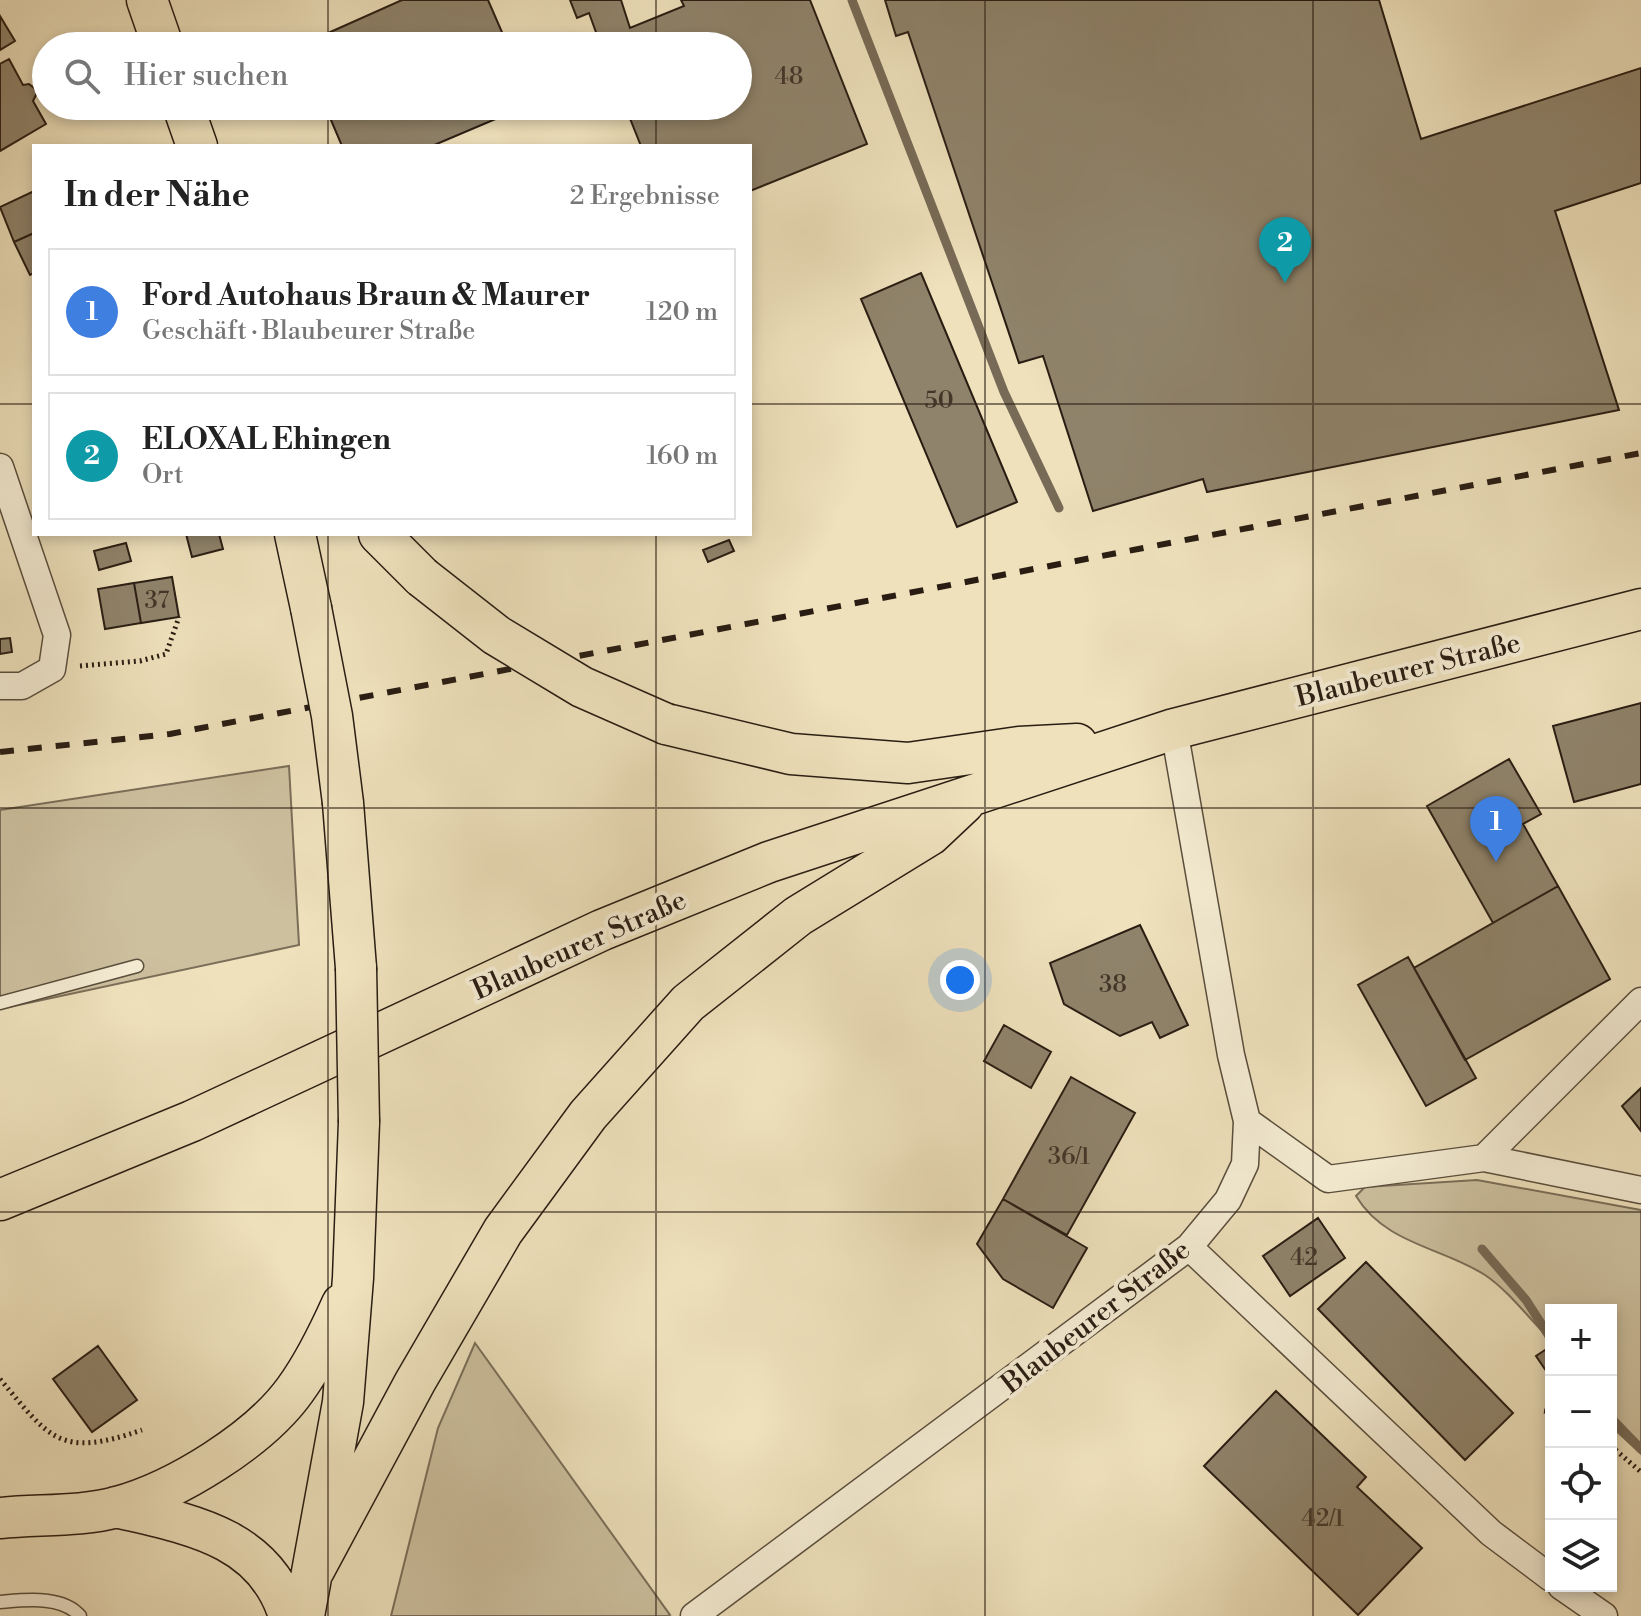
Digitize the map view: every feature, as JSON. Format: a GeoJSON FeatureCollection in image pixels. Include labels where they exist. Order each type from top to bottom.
{"type":"FeatureCollection","features":[{"type":"Feature","properties":{"kind":"main road"},"geometry":{"type":"LineString","coordinates":[[147,0],[158,32]]}},
{"type":"Feature","properties":{"kind":"main road"},"geometry":{"type":"LineString","coordinates":[[188,120],[196,144]]}},
{"type":"Feature","properties":{"kind":"main road"},"geometry":{"type":"LineString","coordinates":[[295,536],[332,716],[343,803],[356,968],[359,1122],[353,1278],[343,1402],[304,1616]]}},
{"type":"Feature","properties":{"kind":"main road"},"geometry":{"type":"LineString","coordinates":[[381,536],[422,577],[496,635],[582,687],[666,724],[791,754],[908,763],[1019,747],[1133,742]]}},
{"type":"Feature","properties":{"kind":"main road","name":"Blaubeurer Straße"},"geometry":{"type":"LineString","coordinates":[[0,1200],[192,1121],[602,930],[769,862],[1174,729],[1641,609]]}},
{"type":"Feature","properties":{"kind":"main road"},"geometry":{"type":"LineString","coordinates":[[314,1570],[415,1382],[503,1231],[588,1115],[688,1003],[798,916],[930,835],[975,792]]}},
{"type":"Feature","properties":{"kind":"main road"},"geometry":{"type":"LineString","coordinates":[[0,1518],[116,1507],[207,1465],[253,1434],[294,1392],[328,1335],[353,1278]]}},
{"type":"Feature","properties":{"kind":"main road"},"geometry":{"type":"LineString","coordinates":[[116,1507],[206,1531],[248,1551],[273,1579],[289,1616]]}},
{"type":"Feature","properties":{"kind":"street"},"geometry":{"type":"LineString","coordinates":[[0,467],[57,635],[52,669],[22,686],[0,686]]}},
{"type":"Feature","properties":{"kind":"street","name":"Blaubeurer Straße"},"geometry":{"type":"LineString","coordinates":[[694,1616],[1189,1247],[1228,1200],[1245,1164],[1247,1121],[1231,1055],[1174,729]]}},
{"type":"Feature","properties":{"kind":"street"},"geometry":{"type":"LineString","coordinates":[[1484,1158],[1641,1001]]}},
{"type":"Feature","properties":{"kind":"street"},"geometry":{"type":"LineString","coordinates":[[1247,1121],[1328,1179],[1484,1158],[1641,1190]]}},
{"type":"Feature","properties":{"kind":"street"},"geometry":{"type":"LineString","coordinates":[[1189,1247],[1491,1533],[1545,1574]]}},
{"type":"Feature","properties":{"kind":"street"},"geometry":{"type":"LineString","coordinates":[[1570,1592],[1604,1616]]}},
{"type":"Feature","properties":{"kind":"lane"},"geometry":{"type":"LineString","coordinates":[[0,1003],[137,966]]}},
{"type":"Feature","properties":{"kind":"lane"},"geometry":{"type":"LineString","coordinates":[[0,1602],[39,1599],[74,1608],[80,1616]]}},
{"type":"Feature","properties":{"kind":"path"},"geometry":{"type":"LineString","coordinates":[[52,669],[140,661],[166,654],[179,617]]}},
{"type":"Feature","properties":{"kind":"path"},"geometry":{"type":"LineString","coordinates":[[0,1379],[44,1431],[76,1445],[113,1440],[142,1430]]}},
{"type":"Feature","properties":{"kind":"path"},"geometry":{"type":"LineString","coordinates":[[1613,1448],[1641,1472]]}},
{"type":"Feature","properties":{"kind":"shaded area"},"geometry":{"type":"Polygon","coordinates":[[[289,766],[299,945],[0,1009],[0,810],[289,766]]]}},
{"type":"Feature","properties":{"kind":"shaded area"},"geometry":{"type":"Polygon","coordinates":[[[1477,1180],[1641,1210],[1641,1454],[1617,1432],[1617,1304],[1545,1304],[1545,1334],[1511,1297],[1485,1275],[1382,1225],[1356,1196],[1365,1187],[1477,1180]]]}},
{"type":"Feature","properties":{"kind":"shaded area"},"geometry":{"type":"Polygon","coordinates":[[[475,1343],[670,1615],[391,1616],[438,1428],[475,1343]]]}},
{"type":"Feature","properties":{"kind":"building"},"geometry":{"type":"Polygon","coordinates":[[[402,0],[488,0],[502,32],[330,32],[402,0]]]}},
{"type":"Feature","properties":{"kind":"building"},"geometry":{"type":"Polygon","coordinates":[[[570,0],[621,0],[630,28],[684,6],[681,0],[810,0],[867,144],[752,190],[752,144],[640,144],[631,120],[752,120],[752,32],[596,32],[589,13],[577,18],[570,0]]]}},
{"type":"Feature","properties":{"kind":"building"},"geometry":{"type":"Polygon","coordinates":[[[885,0],[1379,0],[1421,139],[1641,68],[1641,183],[1555,211],[1619,410],[1207,492],[1203,479],[1093,511],[1043,356],[1019,363],[908,32],[896,36],[885,0]]]}},
{"type":"Feature","properties":{"kind":"building"},"geometry":{"type":"Polygon","coordinates":[[[0,16],[15,41],[0,50],[0,16]]]}},
{"type":"Feature","properties":{"kind":"building"},"geometry":{"type":"Polygon","coordinates":[[[9,59],[23,85],[32,86],[32,120],[44,120],[46,124],[0,151],[0,64],[9,59]]]}},
{"type":"Feature","properties":{"kind":"building"},"geometry":{"type":"Polygon","coordinates":[[[331,120],[493,120],[437,144],[341,144],[331,120]]]}},
{"type":"Feature","properties":{"kind":"building"},"geometry":{"type":"Polygon","coordinates":[[[32,192],[32,234],[14,242],[0,207],[32,192]]]}},
{"type":"Feature","properties":{"kind":"building"},"geometry":{"type":"Polygon","coordinates":[[[32,234],[32,274],[30,275],[14,242],[32,234]]]}},
{"type":"Feature","properties":{"kind":"building"},"geometry":{"type":"Polygon","coordinates":[[[921,273],[1017,502],[957,527],[861,299],[921,273]]]}},
{"type":"Feature","properties":{"kind":"building"},"geometry":{"type":"Polygon","coordinates":[[[187,536],[220,536],[223,549],[192,557],[187,536]]]}},
{"type":"Feature","properties":{"kind":"building"},"geometry":{"type":"Polygon","coordinates":[[[729,540],[734,551],[708,562],[703,550],[729,540]]]}},
{"type":"Feature","properties":{"kind":"building"},"geometry":{"type":"Polygon","coordinates":[[[126,543],[131,561],[99,570],[94,551],[126,543]]]}},
{"type":"Feature","properties":{"kind":"building"},"geometry":{"type":"Polygon","coordinates":[[[172,577],[179,617],[141,623],[134,583],[172,577]]]}},
{"type":"Feature","properties":{"kind":"building"},"geometry":{"type":"Polygon","coordinates":[[[134,583],[141,623],[105,629],[98,589],[134,583]]]}},
{"type":"Feature","properties":{"kind":"building"},"geometry":{"type":"Polygon","coordinates":[[[10,638],[12,652],[0,654],[0,639],[10,638]]]}},
{"type":"Feature","properties":{"kind":"building"},"geometry":{"type":"Polygon","coordinates":[[[1641,703],[1641,784],[1574,802],[1553,726],[1641,703]]]}},
{"type":"Feature","properties":{"kind":"building"},"geometry":{"type":"Polygon","coordinates":[[[1509,759],[1541,814],[1523,824],[1558,886],[1493,923],[1427,806],[1509,759]]]}},
{"type":"Feature","properties":{"kind":"building"},"geometry":{"type":"Polygon","coordinates":[[[1558,886],[1610,979],[1465,1060],[1414,968],[1558,886]]]}},
{"type":"Feature","properties":{"kind":"building"},"geometry":{"type":"Polygon","coordinates":[[[1140,925],[1188,1025],[1160,1038],[1152,1022],[1120,1036],[1064,1004],[1050,963],[1140,925]]]}},
{"type":"Feature","properties":{"kind":"building"},"geometry":{"type":"Polygon","coordinates":[[[1408,957],[1476,1078],[1426,1106],[1358,985],[1408,957]]]}},
{"type":"Feature","properties":{"kind":"building"},"geometry":{"type":"Polygon","coordinates":[[[1004,1025],[1051,1052],[1031,1088],[984,1061],[1004,1025]]]}},
{"type":"Feature","properties":{"kind":"building"},"geometry":{"type":"Polygon","coordinates":[[[1071,1077],[1135,1113],[1067,1235],[1003,1199],[1071,1077]]]}},
{"type":"Feature","properties":{"kind":"building"},"geometry":{"type":"Polygon","coordinates":[[[1641,1088],[1641,1131],[1622,1106],[1641,1088]]]}},
{"type":"Feature","properties":{"kind":"building"},"geometry":{"type":"Polygon","coordinates":[[[1003,1199],[1087,1248],[1053,1308],[1003,1279],[977,1244],[1003,1199]]]}},
{"type":"Feature","properties":{"kind":"building"},"geometry":{"type":"Polygon","coordinates":[[[1318,1218],[1345,1258],[1290,1296],[1263,1256],[1318,1218]]]}},
{"type":"Feature","properties":{"kind":"building"},"geometry":{"type":"Polygon","coordinates":[[[1366,1262],[1513,1413],[1465,1460],[1318,1309],[1366,1262]]]}},
{"type":"Feature","properties":{"kind":"building"},"geometry":{"type":"Polygon","coordinates":[[[98,1346],[137,1400],[92,1432],[53,1379],[98,1346]]]}},
{"type":"Feature","properties":{"kind":"building"},"geometry":{"type":"Polygon","coordinates":[[[1545,1350],[1545,1369],[1536,1356],[1545,1350]]]}},
{"type":"Feature","properties":{"kind":"building"},"geometry":{"type":"Polygon","coordinates":[[[1276,1391],[1366,1477],[1357,1487],[1422,1548],[1358,1615],[1204,1466],[1276,1391]]]}},
{"type":"Feature","properties":{"kind":"waterway"},"geometry":{"type":"LineString","coordinates":[[852,0],[1004,392],[1059,508]]}},
{"type":"Feature","properties":{"kind":"waterway"},"geometry":{"type":"LineString","coordinates":[[1482,1249],[1526,1300],[1545,1330]]}},
{"type":"Feature","properties":{"kind":"waterway"},"geometry":{"type":"LineString","coordinates":[[1617,1424],[1641,1449]]}},
{"type":"Feature","properties":{"kind":"railway"},"geometry":{"type":"LineString","coordinates":[[0,752],[170,734],[1641,453]]}},
{"type":"Feature","properties":{"kind":"place","name":"ELOXAL Ehingen"},"geometry":{"type":"Point","coordinates":[1285,283]}},
{"type":"Feature","properties":{"kind":"place","name":"Ford Autohaus Braun & Maurer"},"geometry":{"type":"Point","coordinates":[1496,862]}}]}
